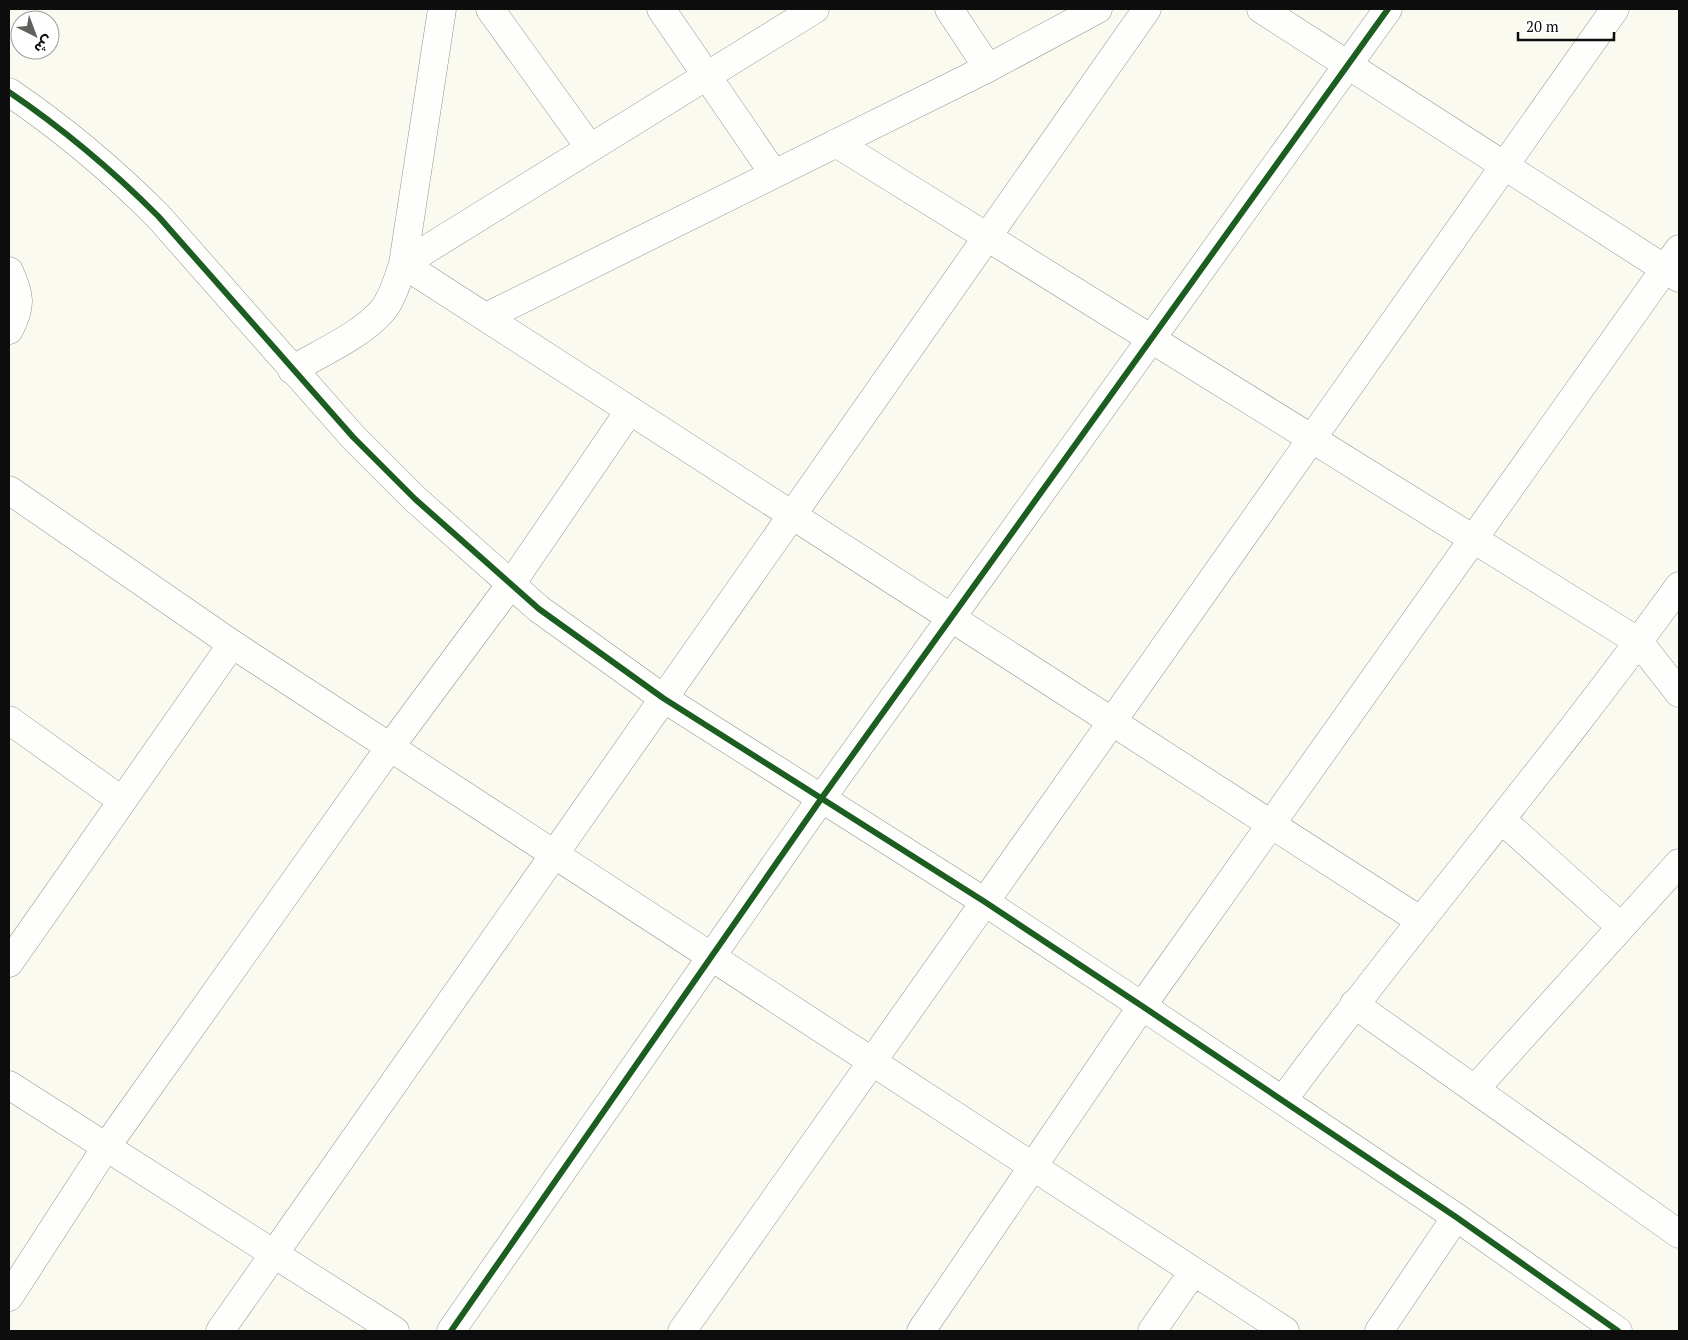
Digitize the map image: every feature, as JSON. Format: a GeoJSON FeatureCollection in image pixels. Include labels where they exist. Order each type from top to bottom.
{"type":"FeatureCollection","features":[{"type":"Feature","properties":{"kind":"street"},"geometry":{"type":"LineString","coordinates":[[292,370],[362,328],[383,310],[396,287],[403,264],[442,9]]}},
{"type":"Feature","properties":{"kind":"street"},"geometry":{"type":"LineString","coordinates":[[490,9],[590,148]]}},
{"type":"Feature","properties":{"kind":"street"},"geometry":{"type":"LineString","coordinates":[[661,9],[774,174]]}},
{"type":"Feature","properties":{"kind":"street"},"geometry":{"type":"LineString","coordinates":[[403,264],[815,9]]}},
{"type":"Feature","properties":{"kind":"street"},"geometry":{"type":"LineString","coordinates":[[949,9],[988,68]]}},
{"type":"Feature","properties":{"kind":"street"},"geometry":{"type":"LineString","coordinates":[[486,317],[988,68],[1098,9]]}},
{"type":"Feature","properties":{"kind":"street"},"geometry":{"type":"LineString","coordinates":[[220,1331],[1146,9]]}},
{"type":"Feature","properties":{"kind":"street"},"geometry":{"type":"LineString","coordinates":[[921,1331],[1142,1006],[1472,540],[1675,265],[1503,165],[1261,9]]}},
{"type":"Feature","properties":{"kind":"street"},"geometry":{"type":"LineString","coordinates":[[450,1331],[821,799],[1388,9]]}},
{"type":"Feature","properties":{"kind":"street"},"geometry":{"type":"LineString","coordinates":[[682,1331],[1503,165],[1615,9]]}},
{"type":"Feature","properties":{"kind":"street"},"geometry":{"type":"LineString","coordinates":[[9,92],[78,144],[134,191],[353,437],[415,499],[511,584],[582,641],[663,698],[985,902],[1142,1006],[1456,1217],[1618,1331]]}},
{"type":"Feature","properties":{"kind":"street"},"geometry":{"type":"LineString","coordinates":[[836,143],[1472,540],[1639,642],[1674,674]]}},
{"type":"Feature","properties":{"kind":"street"},"geometry":{"type":"LineString","coordinates":[[403,264],[1421,921]]}},
{"type":"Feature","properties":{"kind":"street"},"geometry":{"type":"LineString","coordinates":[[9,271],[19,300],[17,314],[9,330]]}},
{"type":"Feature","properties":{"kind":"street"},"geometry":{"type":"LineString","coordinates":[[9,1297],[106,1147],[390,747],[511,584],[630,410]]}},
{"type":"Feature","properties":{"kind":"street"},"geometry":{"type":"LineString","coordinates":[[9,490],[232,644],[1285,1331]]}},
{"type":"Feature","properties":{"kind":"street"},"geometry":{"type":"LineString","coordinates":[[1283,1100],[1354,1004],[1639,642],[1679,586]]}},
{"type":"Feature","properties":{"kind":"street"},"geometry":{"type":"LineString","coordinates":[[13,948],[232,644]]}},
{"type":"Feature","properties":{"kind":"street"},"geometry":{"type":"LineString","coordinates":[[9,720],[121,800]]}},
{"type":"Feature","properties":{"kind":"street"},"geometry":{"type":"LineString","coordinates":[[1501,819],[1621,927]]}},
{"type":"Feature","properties":{"kind":"street"},"geometry":{"type":"LineString","coordinates":[[1475,1089],[1679,863]]}},
{"type":"Feature","properties":{"kind":"street"},"geometry":{"type":"LineString","coordinates":[[1354,1004],[1679,1234]]}},
{"type":"Feature","properties":{"kind":"street"},"geometry":{"type":"LineString","coordinates":[[9,1085],[395,1331]]}},
{"type":"Feature","properties":{"kind":"street"},"geometry":{"type":"LineString","coordinates":[[1379,1331],[1456,1217]]}},
{"type":"Feature","properties":{"kind":"street"},"geometry":{"type":"LineString","coordinates":[[1152,1331],[1193,1272]]}},
{"type":"Feature","properties":{"kind":"cycle path"},"geometry":{"type":"LineString","coordinates":[[451,1331],[821,799],[1388,9]]}},
{"type":"Feature","properties":{"kind":"cycle path"},"geometry":{"type":"LineString","coordinates":[[9,92],[67,135],[141,199],[353,437],[415,499],[539,609],[663,698],[985,902],[1142,1006],[1456,1217],[1618,1331]]}}]}
